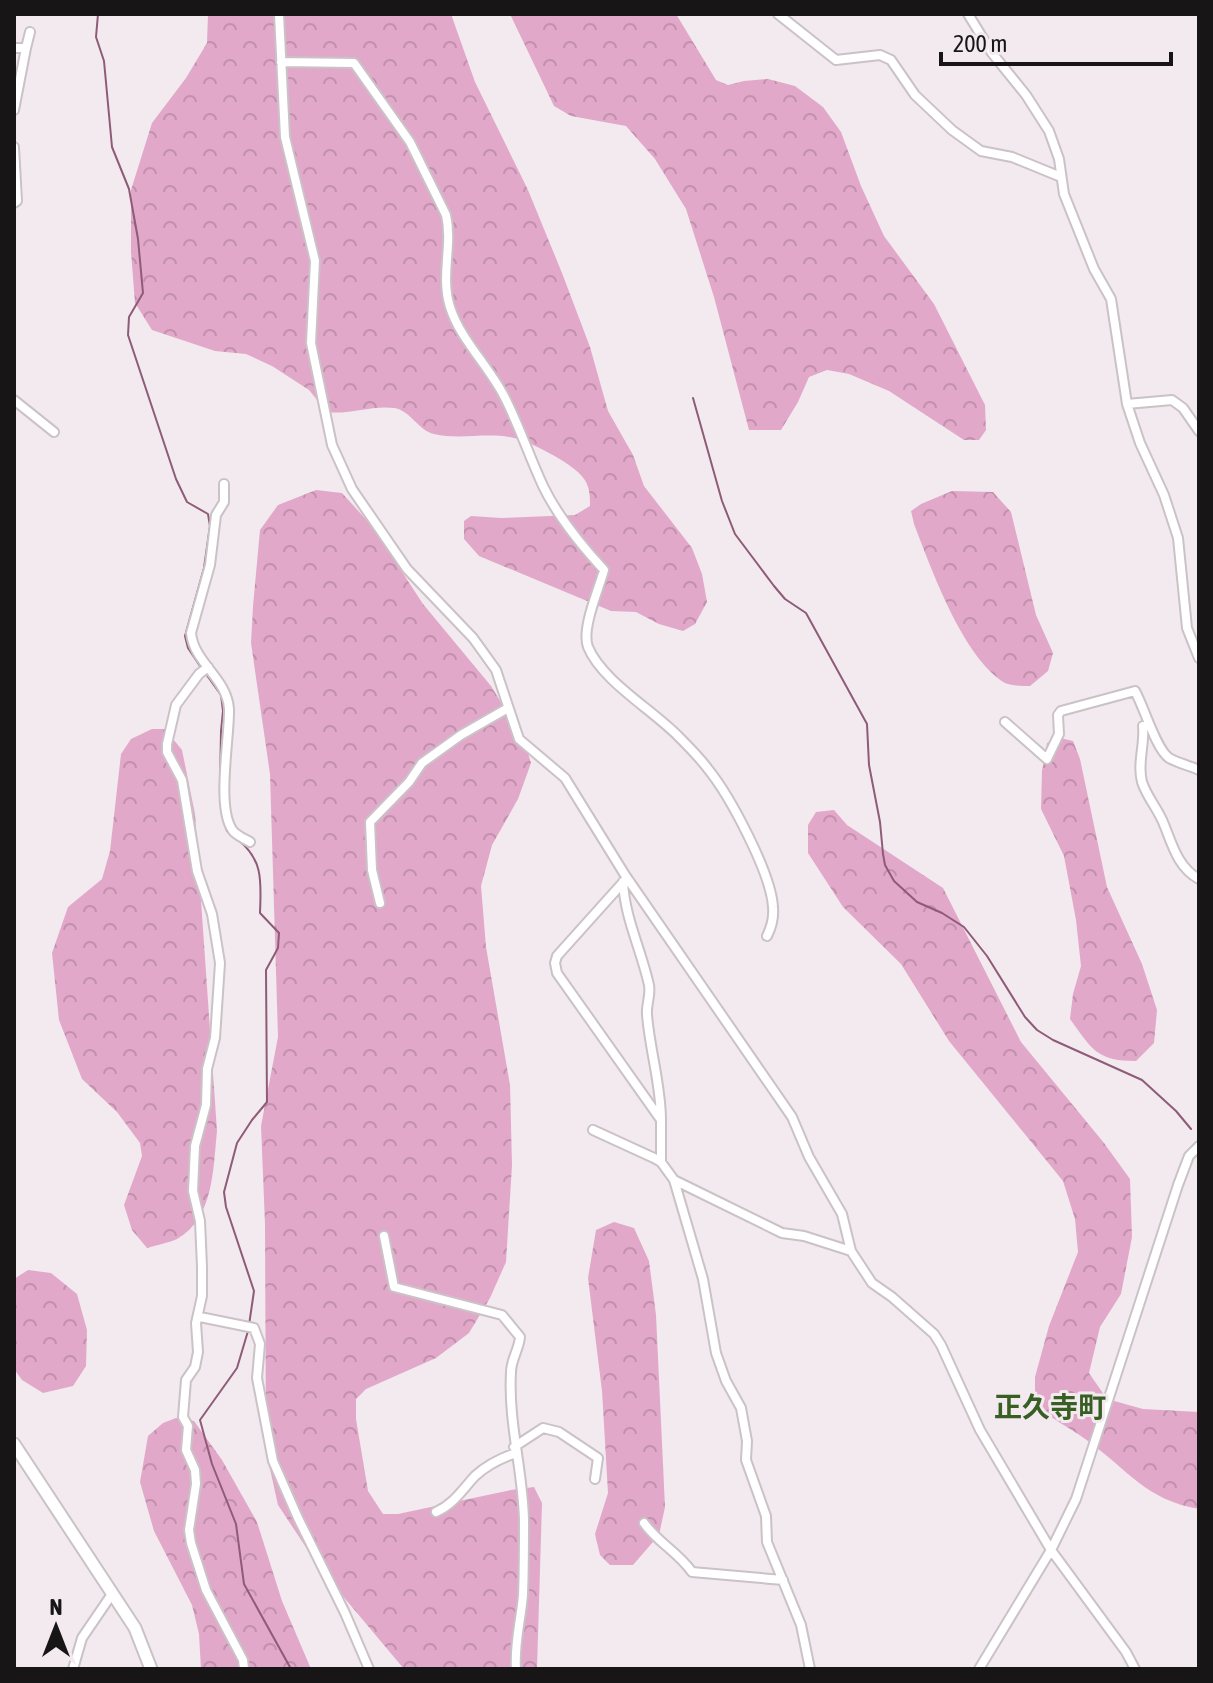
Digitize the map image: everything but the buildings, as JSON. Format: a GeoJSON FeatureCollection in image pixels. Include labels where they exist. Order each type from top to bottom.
{"type":"FeatureCollection","features":[{"type":"Feature","properties":{"kind":"main road"},"geometry":{"type":"LineString","coordinates":[[14,1444],[135,1628],[151,1669]]}},
{"type":"Feature","properties":{"kind":"street"},"geometry":{"type":"LineString","coordinates":[[279,14],[285,137],[315,261],[311,343],[332,445],[352,489],[407,569],[473,638],[496,670],[519,739],[565,778],[625,880],[792,1117],[809,1157],[842,1214],[851,1251],[872,1283],[934,1334],[980,1430],[1051,1550],[1126,1652],[1135,1669]]}},
{"type":"Feature","properties":{"kind":"street"},"geometry":{"type":"LineString","coordinates":[[778,14],[836,60],[880,55],[891,60],[915,95],[952,130],[981,151],[1012,157],[1061,177]]}},
{"type":"Feature","properties":{"kind":"street"},"geometry":{"type":"LineString","coordinates":[[968,14],[992,53],[1026,95],[1049,131],[1059,159],[1064,194],[1094,269],[1111,299],[1127,404],[1178,538],[1187,628],[1199,658]]}},
{"type":"Feature","properties":{"kind":"street"},"geometry":{"type":"LineString","coordinates":[[14,110],[30,32]]}},
{"type":"Feature","properties":{"kind":"street"},"geometry":{"type":"LineString","coordinates":[[14,48],[26,48]]}},
{"type":"Feature","properties":{"kind":"street"},"geometry":{"type":"LineString","coordinates":[[281,62],[354,63],[410,142],[449,227],[446,290],[450,308],[503,394],[544,487],[563,520],[604,570],[586,634],[588,646],[610,676],[688,746],[708,768],[725,794],[767,881],[773,904],[772,926],[767,936]]}},
{"type":"Feature","properties":{"kind":"street"},"geometry":{"type":"LineString","coordinates":[[14,147],[17,201],[14,203]]}},
{"type":"Feature","properties":{"kind":"street"},"geometry":{"type":"LineString","coordinates":[[14,400],[54,432]]}},
{"type":"Feature","properties":{"kind":"street"},"geometry":{"type":"LineString","coordinates":[[1127,404],[1172,400],[1183,408],[1199,431]]}},
{"type":"Feature","properties":{"kind":"street"},"geometry":{"type":"LineString","coordinates":[[224,484],[224,502],[216,515],[210,565],[191,633],[192,643],[226,692],[229,710],[225,807],[235,833],[250,842]]}},
{"type":"Feature","properties":{"kind":"street"},"geometry":{"type":"LineString","coordinates":[[208,667],[199,673],[176,705],[167,744],[167,752],[182,780],[197,871],[212,914],[220,963],[215,1038],[207,1069],[206,1105],[195,1146],[193,1191],[200,1221],[200,1317],[196,1323],[198,1352],[195,1367],[186,1380],[182,1403],[183,1417],[188,1426],[186,1450],[195,1470],[189,1530],[206,1590],[243,1660],[244,1669]]}},
{"type":"Feature","properties":{"kind":"street"},"geometry":{"type":"LineString","coordinates":[[1005,722],[1047,759],[1059,734],[1058,715],[1061,711],[1135,691],[1158,747],[1170,758],[1199,770]]}},
{"type":"Feature","properties":{"kind":"street"},"geometry":{"type":"LineString","coordinates":[[1141,703],[1145,742],[1142,781],[1162,819],[1172,848],[1189,874],[1199,879]]}},
{"type":"Feature","properties":{"kind":"street"},"geometry":{"type":"LineString","coordinates":[[380,903],[372,870],[370,822],[409,782],[422,763],[461,735],[508,708]]}},
{"type":"Feature","properties":{"kind":"street"},"geometry":{"type":"LineString","coordinates":[[1132,728],[1143,726]]}},
{"type":"Feature","properties":{"kind":"street"},"geometry":{"type":"LineString","coordinates":[[625,880],[557,956],[555,963],[557,973],[661,1120]]}},
{"type":"Feature","properties":{"kind":"street"},"geometry":{"type":"LineString","coordinates":[[625,880],[624,905],[650,997],[647,1013],[661,1102],[661,1162]]}},
{"type":"Feature","properties":{"kind":"street"},"geometry":{"type":"LineString","coordinates":[[593,1130],[661,1162],[674,1180],[703,1279],[716,1353],[726,1381],[741,1408],[747,1441],[746,1460],[766,1516],[767,1542],[801,1625],[810,1669]]}},
{"type":"Feature","properties":{"kind":"street"},"geometry":{"type":"LineString","coordinates":[[979,1669],[1051,1550],[1086,1473],[1178,1185],[1189,1156],[1199,1146]]}},
{"type":"Feature","properties":{"kind":"street"},"geometry":{"type":"LineString","coordinates":[[674,1180],[782,1233],[804,1236],[851,1251]]}},
{"type":"Feature","properties":{"kind":"street"},"geometry":{"type":"LineString","coordinates":[[384,1236],[394,1287],[502,1315],[520,1337],[519,1351],[511,1369],[515,1450],[524,1517],[523,1595],[516,1669]]}},
{"type":"Feature","properties":{"kind":"street"},"geometry":{"type":"LineString","coordinates":[[200,1317],[254,1328],[260,1344],[257,1378],[273,1461],[369,1669]]}},
{"type":"Feature","properties":{"kind":"street"},"geometry":{"type":"LineString","coordinates":[[436,1512],[449,1507],[477,1475],[543,1428],[559,1432],[598,1458],[595,1479]]}},
{"type":"Feature","properties":{"kind":"street"},"geometry":{"type":"LineString","coordinates":[[644,1523],[692,1572],[783,1580]]}},
{"type":"Feature","properties":{"kind":"street"},"geometry":{"type":"LineString","coordinates":[[73,1669],[82,1638],[112,1594]]}},
{"type":"Feature","properties":{"kind":"green space"},"geometry":{"type":"Polygon","coordinates":[[[208,14],[451,14],[475,82],[528,190],[562,273],[590,347],[608,411],[633,455],[644,486],[692,548],[702,574],[707,602],[695,624],[683,631],[659,624],[636,612],[611,611],[479,556],[464,539],[464,521],[471,516],[575,515],[590,506],[588,488],[582,476],[554,456],[514,438],[434,434],[405,412],[394,408],[327,412],[309,390],[272,366],[246,354],[215,351],[152,330],[135,303],[131,190],[152,123],[186,78],[207,43],[208,14]]]}},
{"type":"Feature","properties":{"kind":"green space"},"geometry":{"type":"Polygon","coordinates":[[[510,14],[676,14],[716,80],[728,85],[768,79],[795,86],[823,107],[841,132],[884,236],[934,304],[985,405],[986,430],[979,440],[964,440],[889,391],[849,374],[827,370],[809,377],[781,430],[749,430],[714,297],[686,209],[655,159],[626,126],[571,116],[554,106],[510,14]]]}},
{"type":"Feature","properties":{"kind":"green space"},"geometry":{"type":"Polygon","coordinates":[[[316,490],[342,493],[372,526],[423,604],[491,686],[524,740],[531,763],[518,799],[492,845],[481,886],[486,947],[510,1085],[512,1165],[506,1262],[490,1298],[469,1333],[436,1358],[366,1389],[356,1399],[356,1419],[368,1491],[383,1514],[398,1514],[534,1487],[542,1503],[537,1669],[404,1669],[321,1570],[278,1505],[266,1451],[265,1224],[261,1126],[278,1037],[270,774],[251,643],[260,530],[278,505],[316,490]]]}},
{"type":"Feature","properties":{"kind":"green space"},"geometry":{"type":"Polygon","coordinates":[[[952,491],[993,492],[1011,512],[1036,615],[1053,653],[1048,671],[1030,686],[1005,683],[975,654],[950,611],[929,564],[911,511],[952,491]]]}},
{"type":"Feature","properties":{"kind":"green space"},"geometry":{"type":"Polygon","coordinates":[[[152,729],[165,729],[182,750],[195,814],[217,1131],[209,1191],[198,1219],[177,1239],[147,1248],[132,1230],[124,1205],[142,1156],[140,1143],[117,1112],[82,1079],[59,1020],[52,953],[68,907],[102,879],[110,851],[121,754],[131,739],[152,729]]]}},
{"type":"Feature","properties":{"kind":"green space"},"geometry":{"type":"Polygon","coordinates":[[[1060,738],[1073,741],[1080,759],[1107,887],[1142,964],[1157,1010],[1154,1043],[1136,1061],[1103,1056],[1070,1019],[1081,966],[1076,920],[1064,856],[1041,809],[1042,771],[1047,743],[1060,738]]]}},
{"type":"Feature","properties":{"kind":"green space"},"geometry":{"type":"Polygon","coordinates":[[[834,810],[847,825],[943,888],[1021,1042],[1130,1179],[1132,1237],[1121,1294],[1100,1327],[1089,1373],[1107,1399],[1143,1409],[1199,1412],[1199,1509],[1165,1499],[1151,1491],[1088,1441],[1035,1405],[1035,1377],[1049,1326],[1078,1252],[1075,1219],[1063,1181],[949,1041],[901,964],[843,907],[808,853],[808,825],[816,812],[834,810]]]}},
{"type":"Feature","properties":{"kind":"green space"},"geometry":{"type":"Polygon","coordinates":[[[614,1222],[634,1228],[649,1261],[656,1315],[665,1507],[659,1535],[633,1565],[610,1565],[600,1555],[595,1534],[608,1493],[602,1391],[588,1278],[596,1230],[614,1222]]]}},
{"type":"Feature","properties":{"kind":"green space"},"geometry":{"type":"Polygon","coordinates":[[[28,1270],[51,1273],[77,1294],[87,1330],[86,1366],[73,1386],[43,1393],[22,1380],[14,1369],[14,1279],[28,1270]]]}},
{"type":"Feature","properties":{"kind":"green space"},"geometry":{"type":"Polygon","coordinates":[[[176,1418],[194,1421],[222,1460],[257,1522],[282,1601],[311,1669],[201,1669],[199,1634],[192,1605],[154,1531],[140,1482],[148,1436],[163,1423],[176,1418]]]}},
{"type":"Feature","properties":{"kind":"waterway"},"geometry":{"type":"LineString","coordinates":[[98,14],[96,37],[104,61],[112,147],[129,189],[138,239],[143,293],[129,317],[128,335],[176,479],[187,502],[208,514],[210,526],[204,568],[185,636],[188,648],[202,669]]}},
{"type":"Feature","properties":{"kind":"waterway"},"geometry":{"type":"LineString","coordinates":[[693,398],[722,501],[735,534],[785,599],[806,613],[867,724],[869,765],[883,854],[894,881],[917,902],[964,927],[1037,1030],[1142,1080],[1191,1129]]}},
{"type":"Feature","properties":{"kind":"waterway"},"geometry":{"type":"LineString","coordinates":[[206,674],[221,695],[223,711],[220,787]]}},
{"type":"Feature","properties":{"kind":"waterway"},"geometry":{"type":"LineString","coordinates":[[220,793],[224,818]]}},
{"type":"Feature","properties":{"kind":"waterway"},"geometry":{"type":"LineString","coordinates":[[225,824],[232,835]]}},
{"type":"Feature","properties":{"kind":"waterway"},"geometry":{"type":"LineString","coordinates":[[237,839],[252,855],[259,872],[260,913],[279,933],[278,948],[266,970],[267,1102],[237,1143],[224,1192],[226,1207],[254,1291],[249,1325]]}},
{"type":"Feature","properties":{"kind":"waterway"},"geometry":{"type":"LineString","coordinates":[[248,1331],[237,1368],[200,1420],[212,1464],[236,1524],[244,1584],[291,1669]]}},
{"type":"Feature","properties":{"kind":"district","name":"正久寺町"},"geometry":{"type":"Point","coordinates":[1050,1407]}}]}
